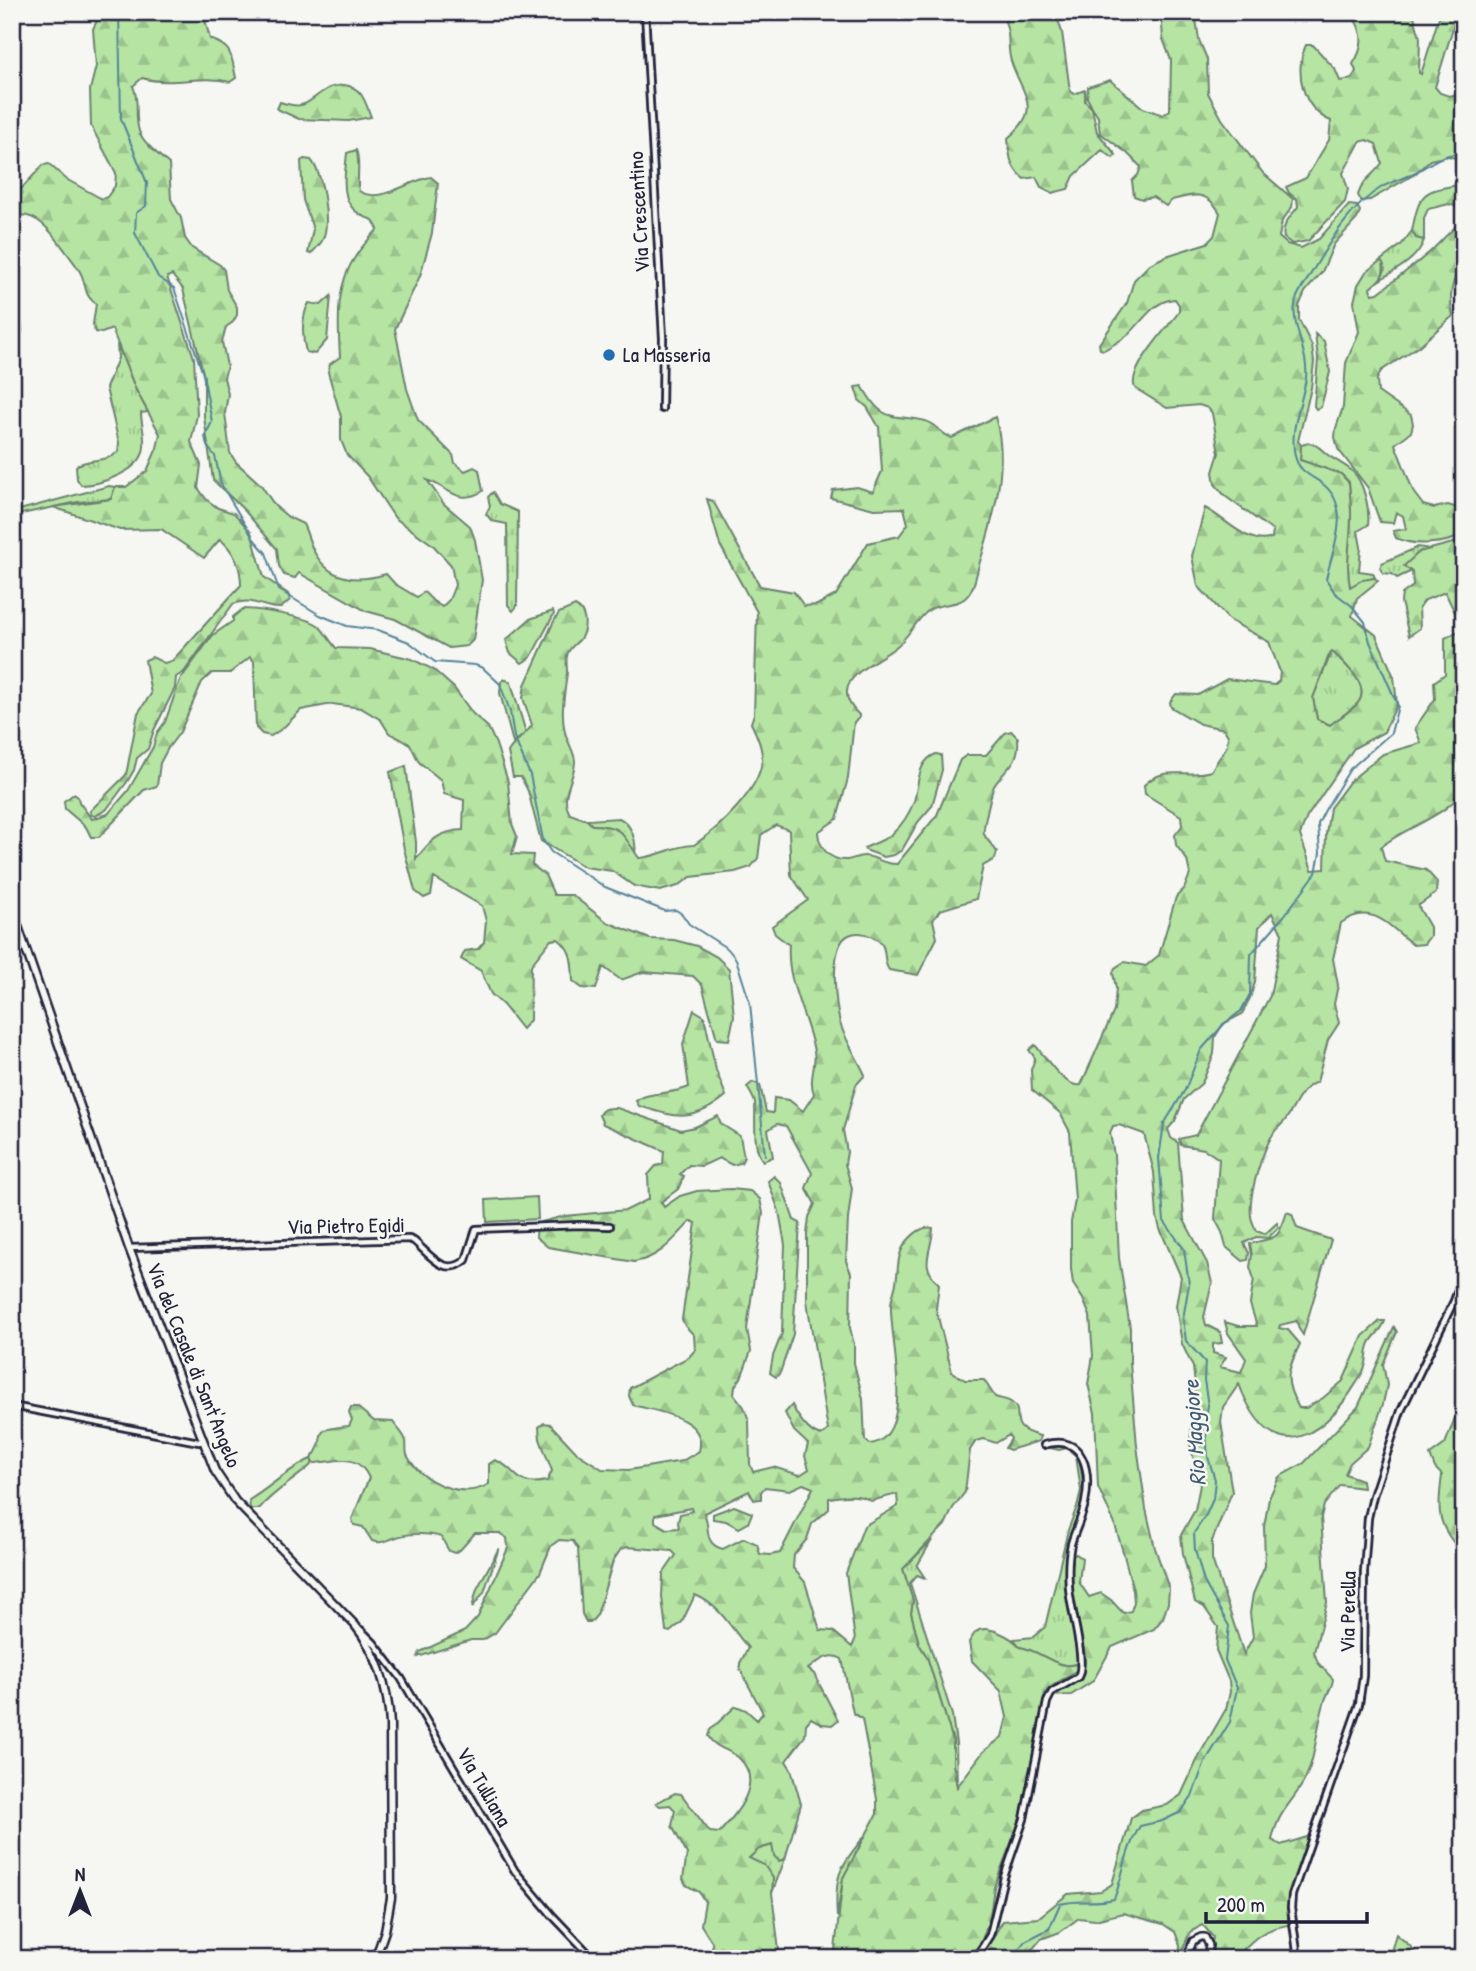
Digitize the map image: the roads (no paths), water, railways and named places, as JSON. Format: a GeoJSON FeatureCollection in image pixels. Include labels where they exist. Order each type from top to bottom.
{"type":"FeatureCollection","features":[{"type":"Feature","properties":{"kind":"main road","name":"Via del Casale di Sant'Angelo"},"geometry":{"type":"LineString","coordinates":[[12,909],[129,1248],[215,1471],[235,1501],[355,1626],[378,1665],[388,1699],[390,1724],[391,1898],[386,1931],[375,1959]]}},
{"type":"Feature","properties":{"kind":"street","name":"Via Crescentino"},"geometry":{"type":"LineString","coordinates":[[645,12],[663,338],[662,409]]}},
{"type":"Feature","properties":{"kind":"street","name":"Via Pietro Egidi"},"geometry":{"type":"LineString","coordinates":[[129,1248],[409,1239],[448,1268],[466,1261],[476,1229],[579,1224],[611,1226]]}},
{"type":"Feature","properties":{"kind":"street","name":"Via Perella"},"geometry":{"type":"LineString","coordinates":[[1298,1959],[1292,1895],[1350,1735],[1361,1695],[1364,1572],[1368,1518],[1373,1496],[1401,1411],[1454,1301],[1464,1273]]}},
{"type":"Feature","properties":{"kind":"street"},"geometry":{"type":"LineString","coordinates":[[12,1406],[202,1441]]}},
{"type":"Feature","properties":{"kind":"street"},"geometry":{"type":"LineString","coordinates":[[975,1959],[990,1936],[1004,1877],[1024,1819],[1049,1696],[1054,1690],[1074,1680],[1082,1666],[1071,1611],[1069,1561],[1085,1503],[1084,1466],[1080,1453],[1073,1445],[1060,1442],[1044,1445]]}},
{"type":"Feature","properties":{"kind":"street","name":"Via Tulliana"},"geometry":{"type":"LineString","coordinates":[[355,1626],[369,1637],[401,1678],[515,1871],[594,1959]]}},
{"type":"Feature","properties":{"kind":"street"},"geometry":{"type":"LineString","coordinates":[[1186,1959],[1193,1941],[1201,1937],[1208,1941],[1207,1959]]}},
{"type":"Feature","properties":{"kind":"waterway"},"geometry":{"type":"LineString","coordinates":[[119,12],[121,119],[147,183],[146,206],[136,213],[135,233],[158,277],[174,288],[203,374],[212,422],[205,436],[207,446],[215,456],[221,484],[253,538],[266,553],[279,590],[320,615],[347,626],[378,630],[409,642],[435,662],[483,668],[500,684],[510,711],[514,737],[530,775],[543,840],[551,852],[605,887],[665,911],[676,910],[689,924],[728,949],[736,959],[750,1003],[765,1155]]}},
{"type":"Feature","properties":{"kind":"waterway","name":"Rio Maggiore"},"geometry":{"type":"LineString","coordinates":[[1011,1959],[1025,1941],[1049,1929],[1060,1904],[1114,1899],[1131,1844],[1140,1826],[1162,1821],[1181,1812],[1192,1796],[1205,1762],[1230,1722],[1237,1688],[1225,1660],[1229,1626],[1204,1582],[1195,1550],[1194,1533],[1213,1499],[1215,1480],[1208,1457],[1205,1423],[1208,1406],[1204,1380],[1205,1362],[1186,1341],[1183,1319],[1189,1284],[1184,1249],[1164,1221],[1159,1158],[1164,1124],[1185,1090],[1201,1050],[1225,1023],[1241,1011],[1250,994],[1251,954],[1316,873],[1320,853],[1318,824],[1325,810],[1350,769],[1391,733],[1398,706],[1370,642],[1365,622],[1352,606],[1335,593],[1326,579],[1338,527],[1336,502],[1330,491],[1301,469],[1296,461],[1295,427],[1306,378],[1305,357],[1295,318],[1296,300],[1340,228],[1370,195],[1438,159],[1464,153]]}},
{"type":"Feature","properties":{"kind":"place","name":"La Masseria"},"geometry":{"type":"Point","coordinates":[609,355]}}]}
